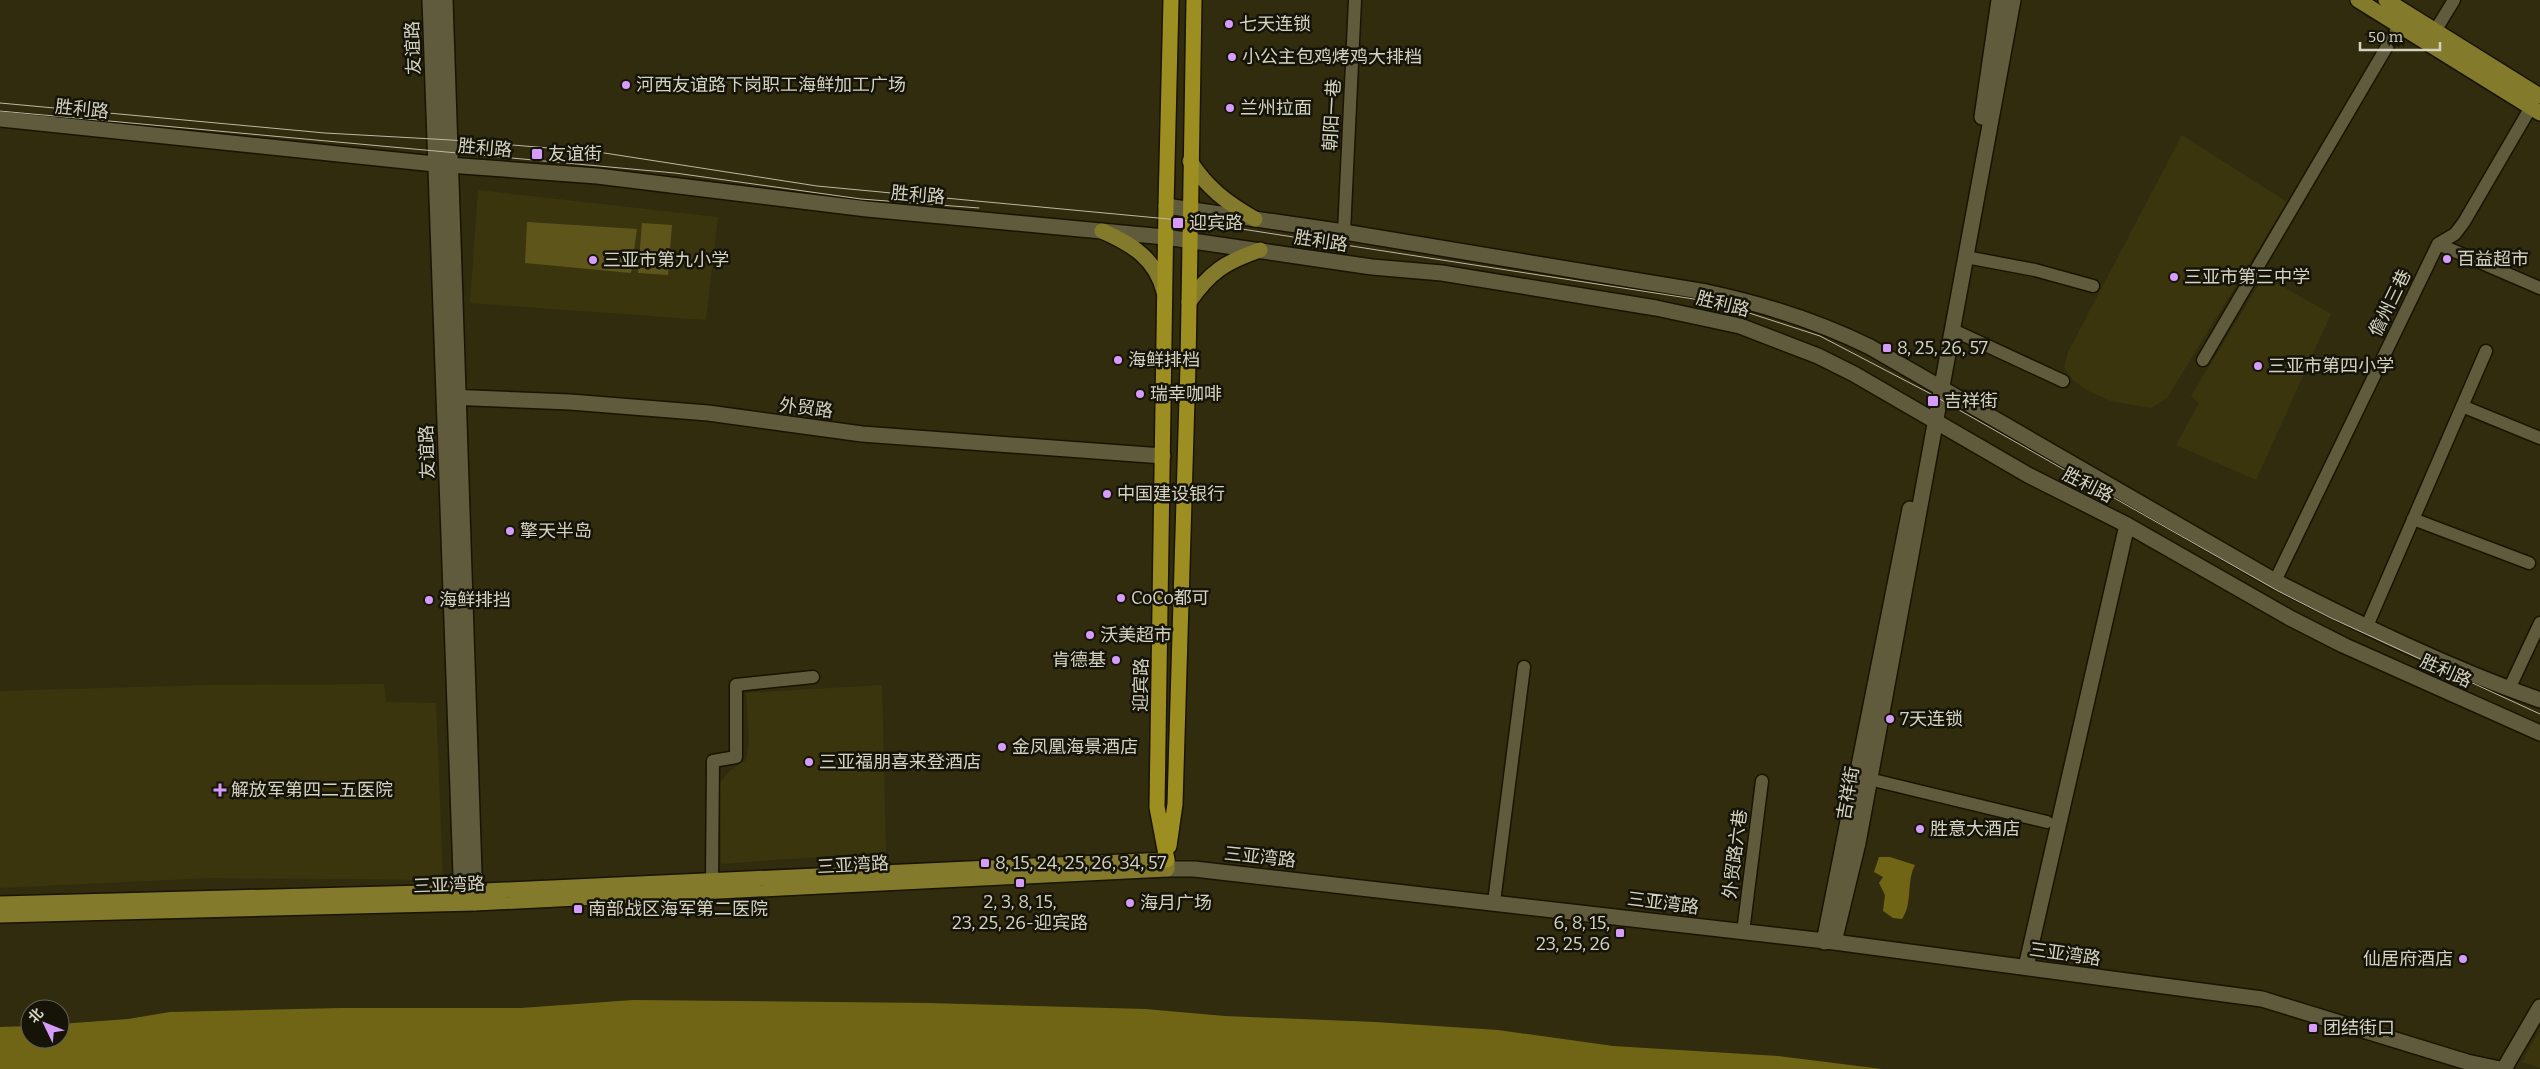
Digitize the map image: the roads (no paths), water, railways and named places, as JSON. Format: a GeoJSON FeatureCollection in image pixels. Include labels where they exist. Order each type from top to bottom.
{"type":"FeatureCollection","features":[{"type":"Feature","properties":{"kind":"highway","name":"迎宾路"},"geometry":{"type":"LineString","coordinates":[[1167,865],[1158,807],[1165,237],[1171,0]]}},
{"type":"Feature","properties":{"kind":"highway"},"geometry":{"type":"LineString","coordinates":[[1167,865],[1175,804],[1189,302],[1194,0]]}},
{"type":"Feature","properties":{"kind":"main road","name":"友谊路"},"geometry":{"type":"LineString","coordinates":[[430,0],[435,164],[450,397],[468,897]]}},
{"type":"Feature","properties":{"kind":"main road","name":"友谊路"},"geometry":{"type":"LineString","coordinates":[[445,0],[451,164],[450,397]]}},
{"type":"Feature","properties":{"kind":"main road","name":"吉祥街"},"geometry":{"type":"LineString","coordinates":[[1829,942],[1858,843],[1938,385],[2000,0]]}},
{"type":"Feature","properties":{"kind":"main road","name":"吉祥街"},"geometry":{"type":"LineString","coordinates":[[1938,385],[1953,330],[2013,0]]}},
{"type":"Feature","properties":{"kind":"main road"},"geometry":{"type":"LineString","coordinates":[[2358,0],[2399,26],[2537,105]]}},
{"type":"Feature","properties":{"kind":"main road"},"geometry":{"type":"LineString","coordinates":[[2386,0],[2435,31],[2537,105]]}},
{"type":"Feature","properties":{"kind":"main road","name":"胜利路"},"geometry":{"type":"LineString","coordinates":[[0,119],[435,164],[597,176],[867,209],[1165,237],[1362,266],[1452,275],[1656,308],[1740,326],[1818,356],[2028,475],[2127,525],[2290,618],[2343,645],[2540,733]]}},
{"type":"Feature","properties":{"kind":"main road"},"geometry":{"type":"LineString","coordinates":[[1190,161],[1212,190],[1230,204],[1255,219]]}},
{"type":"Feature","properties":{"kind":"main road","name":"胜利路"},"geometry":{"type":"LineString","coordinates":[[1166,206],[1344,232],[1741,300],[1803,318],[1840,332],[1938,385],[2275,581],[2367,626],[2509,689],[2540,700]]}},
{"type":"Feature","properties":{"kind":"main road"},"geometry":{"type":"LineString","coordinates":[[1102,231],[1132,246],[1145,256],[1154,267],[1165,295]]}},
{"type":"Feature","properties":{"kind":"main road"},"geometry":{"type":"LineString","coordinates":[[1189,302],[1212,273],[1225,264],[1260,250]]}},
{"type":"Feature","properties":{"kind":"main road","name":"外贸路"},"geometry":{"type":"LineString","coordinates":[[450,397],[587,403],[708,413],[862,434],[1163,456]]}},
{"type":"Feature","properties":{"kind":"main road","name":"吉祥街"},"geometry":{"type":"LineString","coordinates":[[1829,942],[1932,419]]}},
{"type":"Feature","properties":{"kind":"main road"},"geometry":{"type":"LineString","coordinates":[[2026,967],[2127,525]]}},
{"type":"Feature","properties":{"kind":"main road","name":"三亚湾路"},"geometry":{"type":"LineString","coordinates":[[0,915],[468,897],[1167,865]]}},
{"type":"Feature","properties":{"kind":"main road","name":"三亚湾路"},"geometry":{"type":"LineString","coordinates":[[0,904],[468,897],[712,880],[1167,865],[1829,942],[2262,999],[2467,1062],[2500,1069]]}},
{"type":"Feature","properties":{"kind":"main road"},"geometry":{"type":"LineString","coordinates":[[2504,1069],[2540,1007]]}},
{"type":"Feature","properties":{"kind":"street","name":"朝阳一巷"},"geometry":{"type":"LineString","coordinates":[[1344,232],[1355,0]]}},
{"type":"Feature","properties":{"kind":"street"},"geometry":{"type":"LineString","coordinates":[[2435,31],[2454,0]]}},
{"type":"Feature","properties":{"kind":"street"},"geometry":{"type":"LineString","coordinates":[[2203,360],[2399,26]]}},
{"type":"Feature","properties":{"kind":"street"},"geometry":{"type":"LineString","coordinates":[[2438,244],[2456,234],[2537,105]]}},
{"type":"Feature","properties":{"kind":"street"},"geometry":{"type":"LineString","coordinates":[[2438,244],[2540,288]]}},
{"type":"Feature","properties":{"kind":"street","name":"儋州三巷"},"geometry":{"type":"LineString","coordinates":[[2275,581],[2438,244]]}},
{"type":"Feature","properties":{"kind":"street"},"geometry":{"type":"LineString","coordinates":[[1966,257],[2035,270],[2093,286]]}},
{"type":"Feature","properties":{"kind":"street"},"geometry":{"type":"LineString","coordinates":[[1953,330],[2063,381]]}},
{"type":"Feature","properties":{"kind":"street"},"geometry":{"type":"LineString","coordinates":[[2367,626],[2486,351]]}},
{"type":"Feature","properties":{"kind":"street"},"geometry":{"type":"LineString","coordinates":[[2462,406],[2540,438]]}},
{"type":"Feature","properties":{"kind":"street"},"geometry":{"type":"LineString","coordinates":[[2413,518],[2529,562]]}},
{"type":"Feature","properties":{"kind":"street"},"geometry":{"type":"LineString","coordinates":[[2509,689],[2540,623]]}},
{"type":"Feature","properties":{"kind":"street"},"geometry":{"type":"LineString","coordinates":[[1494,902],[1524,667]]}},
{"type":"Feature","properties":{"kind":"street"},"geometry":{"type":"LineString","coordinates":[[712,880],[713,762],[736,757],[736,685],[814,677]]}},
{"type":"Feature","properties":{"kind":"street"},"geometry":{"type":"LineString","coordinates":[[1869,779],[2046,822]]}},
{"type":"Feature","properties":{"kind":"street","name":"外贸路六巷"},"geometry":{"type":"LineString","coordinates":[[1743,932],[1762,781]]}},
{"type":"Feature","properties":{"kind":"tram line"},"geometry":{"type":"LineString","coordinates":[[0,103],[325,133],[451,140],[598,152],[817,186],[1190,221],[1694,299],[1746,312],[1820,336],[1931,394],[2278,591],[2331,618],[2540,714]]}},
{"type":"Feature","properties":{"kind":"tram line"},"geometry":{"type":"LineString","coordinates":[[0,111],[675,173],[861,199],[979,208]]}},
{"type":"Feature","properties":{"kind":"place","name":"七天连锁"},"geometry":{"type":"Point","coordinates":[1229,24]}},
{"type":"Feature","properties":{"kind":"place","name":"小公主包鸡烤鸡大排档"},"geometry":{"type":"Point","coordinates":[1232,57]}},
{"type":"Feature","properties":{"kind":"place","name":"河西友谊路下岗职工海鲜加工广场"},"geometry":{"type":"Point","coordinates":[626,85]}},
{"type":"Feature","properties":{"kind":"place","name":"兰州拉面"},"geometry":{"type":"Point","coordinates":[1230,108]}},
{"type":"Feature","properties":{"kind":"place","name":"友谊街"},"geometry":{"type":"Point","coordinates":[537,154]}},
{"type":"Feature","properties":{"kind":"place","name":"迎宾路"},"geometry":{"type":"Point","coordinates":[1178,223]}},
{"type":"Feature","properties":{"kind":"place","name":"百益超市"},"geometry":{"type":"Point","coordinates":[2447,259]}},
{"type":"Feature","properties":{"kind":"place","name":"三亚市第九小学"},"geometry":{"type":"Point","coordinates":[593,260]}},
{"type":"Feature","properties":{"kind":"place","name":"三亚市第三中学"},"geometry":{"type":"Point","coordinates":[2174,277]}},
{"type":"Feature","properties":{"kind":"place","name":"8, 25, 26, 57"},"geometry":{"type":"Point","coordinates":[1887,348]}},
{"type":"Feature","properties":{"kind":"place","name":"海鲜排档"},"geometry":{"type":"Point","coordinates":[1118,360]}},
{"type":"Feature","properties":{"kind":"place","name":"三亚市第四小学"},"geometry":{"type":"Point","coordinates":[2258,366]}},
{"type":"Feature","properties":{"kind":"place","name":"瑞幸咖啡"},"geometry":{"type":"Point","coordinates":[1140,394]}},
{"type":"Feature","properties":{"kind":"place","name":"吉祥街"},"geometry":{"type":"Point","coordinates":[1933,401]}},
{"type":"Feature","properties":{"kind":"place","name":"中国建设银行"},"geometry":{"type":"Point","coordinates":[1107,494]}},
{"type":"Feature","properties":{"kind":"place","name":"擎天半岛"},"geometry":{"type":"Point","coordinates":[510,531]}},
{"type":"Feature","properties":{"kind":"place","name":"CoCo都可"},"geometry":{"type":"Point","coordinates":[1121,598]}},
{"type":"Feature","properties":{"kind":"place","name":"海鲜排挡"},"geometry":{"type":"Point","coordinates":[429,600]}},
{"type":"Feature","properties":{"kind":"place","name":"沃美超市"},"geometry":{"type":"Point","coordinates":[1090,635]}},
{"type":"Feature","properties":{"kind":"place","name":"肯德基"},"geometry":{"type":"Point","coordinates":[1116,660]}},
{"type":"Feature","properties":{"kind":"place","name":"7天连锁"},"geometry":{"type":"Point","coordinates":[1890,719]}},
{"type":"Feature","properties":{"kind":"place","name":"金凤凰海景酒店"},"geometry":{"type":"Point","coordinates":[1002,747]}},
{"type":"Feature","properties":{"kind":"place","name":"三亚福朋喜来登酒店"},"geometry":{"type":"Point","coordinates":[809,762]}},
{"type":"Feature","properties":{"kind":"place","name":"解放军第四二五医院"},"geometry":{"type":"Point","coordinates":[220,790]}},
{"type":"Feature","properties":{"kind":"place","name":"胜意大酒店"},"geometry":{"type":"Point","coordinates":[1920,829]}},
{"type":"Feature","properties":{"kind":"place","name":"8, 15, 24, 25, 26, 34, 57"},"geometry":{"type":"Point","coordinates":[985,863]}},
{"type":"Feature","properties":{"kind":"place","name":"2, 3, 8, 15, 23, 25, 26-迎宾路"},"geometry":{"type":"Point","coordinates":[1020,883]}},
{"type":"Feature","properties":{"kind":"place","name":"海月广场"},"geometry":{"type":"Point","coordinates":[1130,903]}},
{"type":"Feature","properties":{"kind":"place","name":"南部战区海军第二医院"},"geometry":{"type":"Point","coordinates":[578,909]}},
{"type":"Feature","properties":{"kind":"place","name":"6, 8, 15, 23, 25, 26"},"geometry":{"type":"Point","coordinates":[1620,933]}},
{"type":"Feature","properties":{"kind":"place","name":"仙居府酒店"},"geometry":{"type":"Point","coordinates":[2463,959]}},
{"type":"Feature","properties":{"kind":"place","name":"团结街口"},"geometry":{"type":"Point","coordinates":[2313,1028]}}]}
